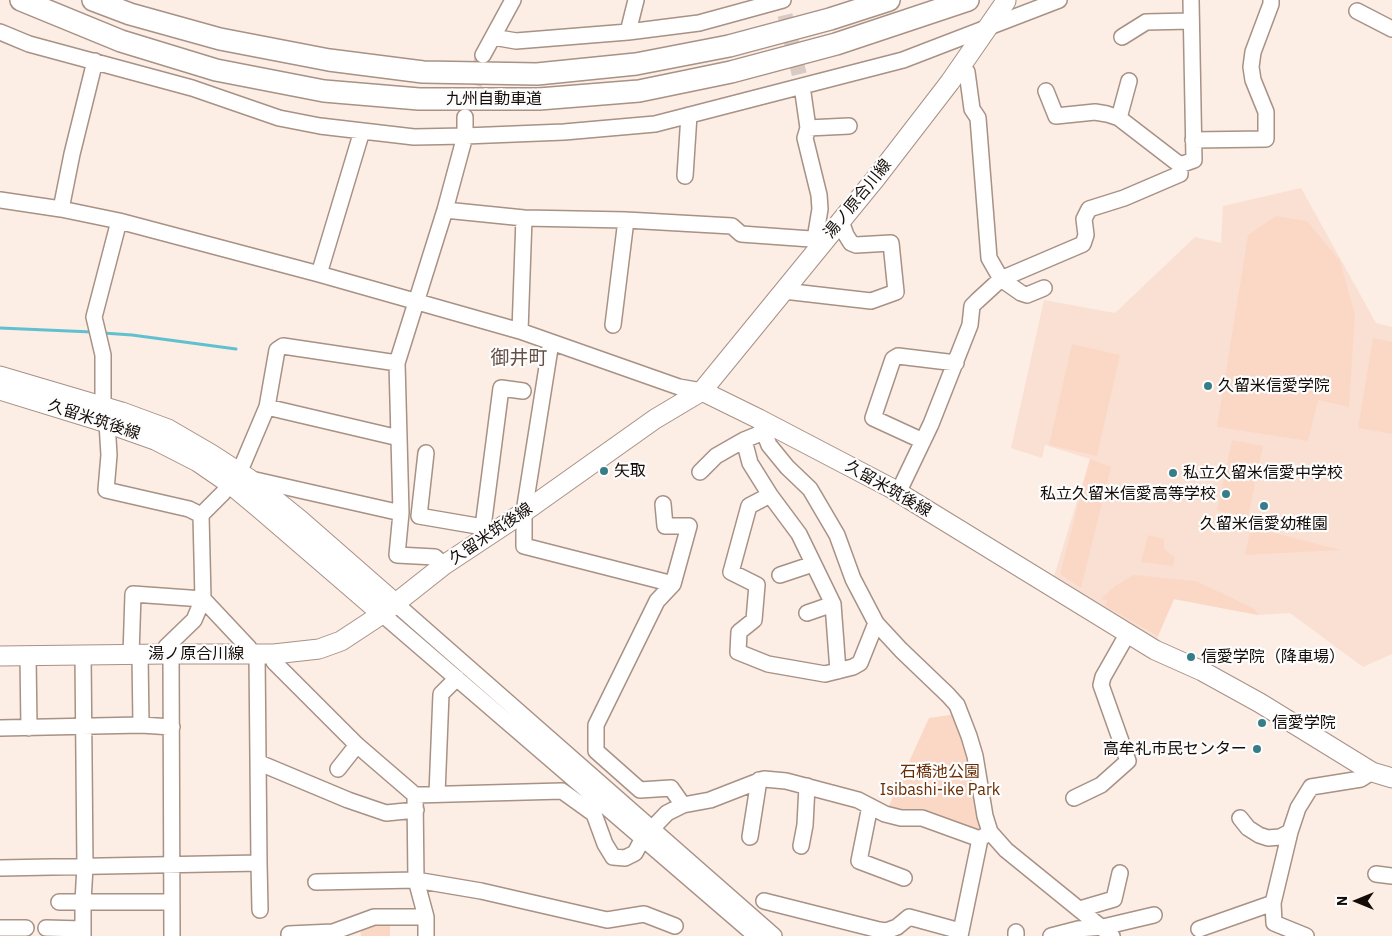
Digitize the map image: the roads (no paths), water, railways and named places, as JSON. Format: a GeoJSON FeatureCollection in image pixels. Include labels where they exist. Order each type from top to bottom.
{"type":"FeatureCollection","features":[{"type":"Feature","properties":{"kind":"highway","name":"九州自動車道"},"geometry":{"type":"LineString","coordinates":[[21,0],[121,41],[216,70],[324,91],[419,99],[539,99],[639,91],[731,72],[836,44],[968,0]]}},
{"type":"Feature","properties":{"kind":"highway","name":"九州自動車道"},"geometry":{"type":"LineString","coordinates":[[94,0],[130,14],[220,39],[329,60],[423,72],[537,74],[636,64],[729,46],[830,19],[889,0]]}},
{"type":"Feature","properties":{"kind":"main road","name":"湯ノ原合川線"},"geometry":{"type":"LineString","coordinates":[[702,391],[784,291],[820,240],[841,221],[962,65],[1006,1]]}},
{"type":"Feature","properties":{"kind":"main road","name":"久留米筑後線"},"geometry":{"type":"LineString","coordinates":[[0,376],[105,414],[189,458],[239,478],[389,609],[486,532],[524,512],[655,419],[702,391],[762,426],[898,493],[1155,650],[1202,671],[1260,703],[1372,772],[1392,778]]}},
{"type":"Feature","properties":{"kind":"main road","name":"久留米筑後線"},"geometry":{"type":"LineString","coordinates":[[0,390],[105,414]]}},
{"type":"Feature","properties":{"kind":"main road","name":"湯ノ原合川線"},"geometry":{"type":"LineString","coordinates":[[0,656],[260,654],[319,649],[342,641],[389,609]]}},
{"type":"Feature","properties":{"kind":"street"},"geometry":{"type":"LineString","coordinates":[[483,55],[513,0]]}},
{"type":"Feature","properties":{"kind":"street"},"geometry":{"type":"LineString","coordinates":[[628,32],[636,0]]}},
{"type":"Feature","properties":{"kind":"street"},"geometry":{"type":"LineString","coordinates":[[0,32],[29,44],[192,88],[279,118],[414,138],[564,132],[655,124],[903,60],[1059,0]]}},
{"type":"Feature","properties":{"kind":"street"},"geometry":{"type":"LineString","coordinates":[[1180,165],[1194,160],[1191,0]]}},
{"type":"Feature","properties":{"kind":"street"},"geometry":{"type":"LineString","coordinates":[[1193,140],[1266,139],[1266,112],[1253,80],[1251,67],[1253,52],[1271,0]]}},
{"type":"Feature","properties":{"kind":"street"},"geometry":{"type":"LineString","coordinates":[[493,36],[516,41],[628,32],[699,23],[784,5]]}},
{"type":"Feature","properties":{"kind":"street"},"geometry":{"type":"LineString","coordinates":[[1357,11],[1392,29]]}},
{"type":"Feature","properties":{"kind":"street"},"geometry":{"type":"LineString","coordinates":[[1122,37],[1146,22],[1191,21]]}},
{"type":"Feature","properties":{"kind":"street"},"geometry":{"type":"LineString","coordinates":[[61,209],[72,154],[95,61]]}},
{"type":"Feature","properties":{"kind":"street"},"geometry":{"type":"LineString","coordinates":[[962,65],[967,72],[972,110],[978,118],[989,258],[1001,279],[1027,295],[1044,288]]}},
{"type":"Feature","properties":{"kind":"street"},"geometry":{"type":"LineString","coordinates":[[1119,118],[1129,81]]}},
{"type":"Feature","properties":{"kind":"street"},"geometry":{"type":"LineString","coordinates":[[445,210],[524,218],[626,220],[732,226],[741,234],[820,240],[820,202],[804,138],[808,128],[802,86]]}},
{"type":"Feature","properties":{"kind":"street"},"geometry":{"type":"LineString","coordinates":[[1046,91],[1056,116],[1095,112],[1119,118],[1180,165]]}},
{"type":"Feature","properties":{"kind":"street"},"geometry":{"type":"LineString","coordinates":[[685,176],[689,115]]}},
{"type":"Feature","properties":{"kind":"street"},"geometry":{"type":"LineString","coordinates":[[444,566],[435,557],[398,555],[401,513],[397,363],[445,210],[464,136],[465,117]]}},
{"type":"Feature","properties":{"kind":"street"},"geometry":{"type":"LineString","coordinates":[[808,128],[849,126]]}},
{"type":"Feature","properties":{"kind":"street"},"geometry":{"type":"LineString","coordinates":[[319,274],[362,131]]}},
{"type":"Feature","properties":{"kind":"street"},"geometry":{"type":"LineString","coordinates":[[898,493],[923,441],[956,363],[970,325],[972,306],[1001,279],[1083,244],[1086,235],[1084,219],[1089,209],[1124,198],[1180,174],[1180,165]]}},
{"type":"Feature","properties":{"kind":"street"},"geometry":{"type":"LineString","coordinates":[[0,200],[61,209],[119,221],[319,274],[520,331],[679,387],[702,391]]}},
{"type":"Feature","properties":{"kind":"street"},"geometry":{"type":"LineString","coordinates":[[520,331],[524,218]]}},
{"type":"Feature","properties":{"kind":"street"},"geometry":{"type":"LineString","coordinates":[[613,325],[626,220]]}},
{"type":"Feature","properties":{"kind":"street"},"geometry":{"type":"LineString","coordinates":[[119,221],[94,316],[103,355],[105,414],[109,455],[106,490],[189,509],[201,514]]}},
{"type":"Feature","properties":{"kind":"street"},"geometry":{"type":"LineString","coordinates":[[784,291],[871,301],[896,292],[891,242],[856,245],[851,243],[841,221]]}},
{"type":"Feature","properties":{"kind":"street"},"geometry":{"type":"LineString","coordinates":[[550,342],[524,512],[524,546],[673,584]]}},
{"type":"Feature","properties":{"kind":"street"},"geometry":{"type":"LineString","coordinates":[[172,936],[172,727],[166,647],[194,620],[203,599],[201,514],[239,478],[267,407],[277,350],[283,346],[397,363]]}},
{"type":"Feature","properties":{"kind":"street"},"geometry":{"type":"LineString","coordinates":[[923,441],[873,418],[893,360],[898,356],[956,363]]}},
{"type":"Feature","properties":{"kind":"street"},"geometry":{"type":"LineString","coordinates":[[426,453],[419,516],[486,532],[501,388],[523,391]]}},
{"type":"Feature","properties":{"kind":"street"},"geometry":{"type":"LineString","coordinates":[[267,407],[399,438]]}},
{"type":"Feature","properties":{"kind":"street"},"geometry":{"type":"LineString","coordinates":[[700,472],[716,456],[744,440],[762,426],[769,445],[787,467],[810,489],[837,535],[853,579],[876,623],[956,705],[975,756],[985,816],[985,836],[960,934],[909,917],[898,927],[886,931],[879,930],[764,902]]}},
{"type":"Feature","properties":{"kind":"street"},"geometry":{"type":"LineString","coordinates":[[744,440],[750,463],[770,495],[799,534],[833,604],[838,671]]}},
{"type":"Feature","properties":{"kind":"street"},"geometry":{"type":"LineString","coordinates":[[239,478],[401,513]]}},
{"type":"Feature","properties":{"kind":"street"},"geometry":{"type":"LineString","coordinates":[[770,495],[749,506],[731,572],[757,585],[754,620],[739,632],[738,652],[768,664],[825,674],[853,667],[860,662],[876,623]]}},
{"type":"Feature","properties":{"kind":"street"},"geometry":{"type":"LineString","coordinates":[[663,504],[665,526],[689,526],[673,584],[657,601],[596,725],[596,752],[640,790],[671,788],[683,804]]}},
{"type":"Feature","properties":{"kind":"street"},"geometry":{"type":"LineString","coordinates":[[780,576],[814,564]]}},
{"type":"Feature","properties":{"kind":"street"},"geometry":{"type":"LineString","coordinates":[[141,725],[135,654],[133,594],[203,599],[249,648],[274,662],[415,802],[416,880],[426,917],[426,936]]}},
{"type":"Feature","properties":{"kind":"street"},"geometry":{"type":"LineString","coordinates":[[808,613],[833,604]]}},
{"type":"Feature","properties":{"kind":"street"},"geometry":{"type":"LineString","coordinates":[[389,609],[457,678],[774,936]]}},
{"type":"Feature","properties":{"kind":"street"},"geometry":{"type":"LineString","coordinates":[[389,609],[648,833],[756,936]]}},
{"type":"Feature","properties":{"kind":"street"},"geometry":{"type":"LineString","coordinates":[[1074,798],[1101,785],[1128,761],[1101,685],[1102,677],[1128,633]]}},
{"type":"Feature","properties":{"kind":"street"},"geometry":{"type":"LineString","coordinates":[[46,928],[83,933],[85,867],[83,654]]}},
{"type":"Feature","properties":{"kind":"street"},"geometry":{"type":"LineString","coordinates":[[260,654],[258,764],[260,910]]}},
{"type":"Feature","properties":{"kind":"street"},"geometry":{"type":"LineString","coordinates":[[28,656],[29,728]]}},
{"type":"Feature","properties":{"kind":"street"},"geometry":{"type":"LineString","coordinates":[[437,794],[441,694],[457,678]]}},
{"type":"Feature","properties":{"kind":"street"},"geometry":{"type":"LineString","coordinates":[[0,728],[84,728],[141,725],[172,727]]}},
{"type":"Feature","properties":{"kind":"street"},"geometry":{"type":"LineString","coordinates":[[338,769],[357,745]]}},
{"type":"Feature","properties":{"kind":"street"},"geometry":{"type":"LineString","coordinates":[[258,764],[386,813],[437,794],[562,791],[594,814],[605,844],[613,857],[625,858],[635,853],[648,833],[667,813],[683,804],[710,800],[759,780],[786,781],[858,800],[885,814],[901,818],[922,818],[985,836],[1006,850],[1080,909],[1106,933]]}},
{"type":"Feature","properties":{"kind":"street"},"geometry":{"type":"LineString","coordinates":[[1306,936],[1274,923],[1273,903],[1290,832],[1298,808],[1311,787],[1362,779],[1372,772]]}},
{"type":"Feature","properties":{"kind":"street"},"geometry":{"type":"LineString","coordinates":[[750,837],[759,780]]}},
{"type":"Feature","properties":{"kind":"street"},"geometry":{"type":"LineString","coordinates":[[800,846],[805,825],[808,786]]}},
{"type":"Feature","properties":{"kind":"street"},"geometry":{"type":"LineString","coordinates":[[870,806],[859,861],[904,878]]}},
{"type":"Feature","properties":{"kind":"street"},"geometry":{"type":"LineString","coordinates":[[1240,818],[1248,828],[1268,838],[1280,838],[1290,832]]}},
{"type":"Feature","properties":{"kind":"street"},"geometry":{"type":"LineString","coordinates":[[0,868],[259,863]]}},
{"type":"Feature","properties":{"kind":"street"},"geometry":{"type":"LineString","coordinates":[[1080,909],[1114,898],[1120,873]]}},
{"type":"Feature","properties":{"kind":"street"},"geometry":{"type":"LineString","coordinates":[[1376,874],[1392,876]]}},
{"type":"Feature","properties":{"kind":"street"},"geometry":{"type":"LineString","coordinates":[[316,882],[416,880],[481,891],[607,920],[644,914],[676,926]]}},
{"type":"Feature","properties":{"kind":"street"},"geometry":{"type":"LineString","coordinates":[[59,902],[171,902]]}},
{"type":"Feature","properties":{"kind":"street"},"geometry":{"type":"LineString","coordinates":[[1199,929],[1273,903]]}},
{"type":"Feature","properties":{"kind":"street"},"geometry":{"type":"LineString","coordinates":[[1051,936],[1078,933],[1106,933],[1154,914]]}},
{"type":"Feature","properties":{"kind":"street"},"geometry":{"type":"LineString","coordinates":[[290,934],[333,932],[374,916],[426,917]]}},
{"type":"Feature","properties":{"kind":"street"},"geometry":{"type":"LineString","coordinates":[[0,928],[26,928]]}},
{"type":"Feature","properties":{"kind":"waterway"},"geometry":{"type":"LineString","coordinates":[[0,328],[92,332]]}},
{"type":"Feature","properties":{"kind":"waterway"},"geometry":{"type":"LineString","coordinates":[[103,333],[236,349]]}},
{"type":"Feature","properties":{"kind":"tunnel"},"geometry":{"type":"LineString","coordinates":[[785,15],[802,86]]}},
{"type":"Feature","properties":{"kind":"tunnel"},"geometry":{"type":"LineString","coordinates":[[468,107],[483,55]]}},
{"type":"Feature","properties":{"kind":"place","name":"久留米信愛学院"},"geometry":{"type":"Point","coordinates":[1208,386]}},
{"type":"Feature","properties":{"kind":"place","name":"矢取"},"geometry":{"type":"Point","coordinates":[604,471]}},
{"type":"Feature","properties":{"kind":"place","name":"私立久留米信愛中学校"},"geometry":{"type":"Point","coordinates":[1173,473]}},
{"type":"Feature","properties":{"kind":"place","name":"私立久留米信愛高等学校"},"geometry":{"type":"Point","coordinates":[1226,494]}},
{"type":"Feature","properties":{"kind":"place","name":"久留米信愛幼稚園"},"geometry":{"type":"Point","coordinates":[1264,506]}},
{"type":"Feature","properties":{"kind":"place","name":"信愛学院（降車場）"},"geometry":{"type":"Point","coordinates":[1191,657]}},
{"type":"Feature","properties":{"kind":"place","name":"信愛学院"},"geometry":{"type":"Point","coordinates":[1262,723]}},
{"type":"Feature","properties":{"kind":"place","name":"高牟礼市民センター"},"geometry":{"type":"Point","coordinates":[1257,749]}},
{"type":"Feature","properties":{"kind":"district","name":"御井町"},"geometry":{"type":"Point","coordinates":[519,359]}},
{"type":"Feature","properties":{"kind":"park label","name":"石橋池公園 Isibashi-ike Park"},"geometry":{"type":"Point","coordinates":[940,781]}}]}
